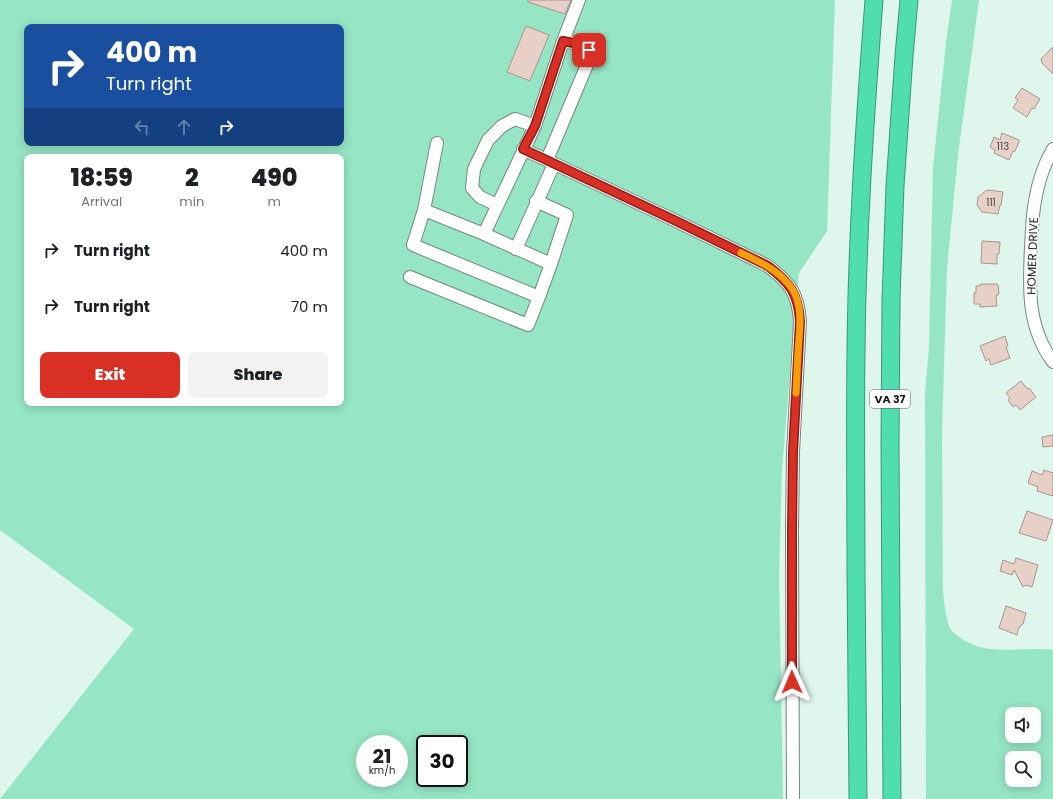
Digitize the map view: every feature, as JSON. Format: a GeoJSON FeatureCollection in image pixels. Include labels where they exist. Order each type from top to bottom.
{"type":"FeatureCollection","features":[{"type":"Feature","properties":{"kind":"highway","name":"VA 37"},"geometry":{"type":"LineString","coordinates":[[858,799],[855,438],[856,352],[865,106],[874,0]]}},
{"type":"Feature","properties":{"kind":"highway","name":"VA 37"},"geometry":{"type":"LineString","coordinates":[[892,799],[890,445],[891,300],[896,186],[909,0]]}},
{"type":"Feature","properties":{"kind":"street"},"geometry":{"type":"LineString","coordinates":[[484,234],[535,126],[563,41],[579,0]]}},
{"type":"Feature","properties":{"kind":"street"},"geometry":{"type":"LineString","coordinates":[[516,249],[536,201],[592,52],[573,43],[563,41]]}},
{"type":"Feature","properties":{"kind":"street"},"geometry":{"type":"LineString","coordinates":[[497,205],[480,197],[472,188],[474,169],[480,156],[488,140],[502,126],[515,119],[535,126]]}},
{"type":"Feature","properties":{"kind":"street"},"geometry":{"type":"LineString","coordinates":[[437,143],[424,210],[413,245],[539,297]]}},
{"type":"Feature","properties":{"kind":"street"},"geometry":{"type":"LineString","coordinates":[[523,149],[768,266],[778,274],[793,291],[798,303],[800,321],[793,452],[792,530],[793,799]]}},
{"type":"Feature","properties":{"kind":"street","name":"HOMER DRIVE"},"geometry":{"type":"LineString","coordinates":[[1053,149],[1042,176],[1035,201],[1030,282],[1030,300],[1034,319],[1047,354],[1053,362]]}},
{"type":"Feature","properties":{"kind":"street"},"geometry":{"type":"LineString","coordinates":[[410,277],[528,326],[551,264],[567,214],[536,201]]}},
{"type":"Feature","properties":{"kind":"street"},"geometry":{"type":"LineString","coordinates":[[424,210],[484,234],[551,264]]}},
{"type":"Feature","properties":{"kind":"green space"},"geometry":{"type":"Polygon","coordinates":[[[0,0],[835,0],[827,231],[799,273],[782,471],[779,576],[783,799],[0,799],[134,629],[0,530],[0,0]]]}},
{"type":"Feature","properties":{"kind":"green space"},"geometry":{"type":"Polygon","coordinates":[[[952,0],[979,0],[958,155],[947,268],[942,433],[943,591],[948,622],[951,630],[968,643],[991,649],[1053,650],[1053,799],[926,799],[925,393],[929,348],[933,168],[946,42],[952,0]]]}},
{"type":"Feature","properties":{"kind":"building"},"geometry":{"type":"Polygon","coordinates":[[[528,0],[571,0],[565,14],[528,2],[528,0]]]}},
{"type":"Feature","properties":{"kind":"building"},"geometry":{"type":"Polygon","coordinates":[[[526,26],[549,35],[530,81],[507,72],[526,26]]]}},
{"type":"Feature","properties":{"kind":"building"},"geometry":{"type":"Polygon","coordinates":[[[1053,47],[1053,74],[1042,63],[1041,59],[1053,47]]]}},
{"type":"Feature","properties":{"kind":"building"},"geometry":{"type":"Polygon","coordinates":[[[1022,88],[1040,99],[1034,109],[1032,108],[1027,117],[1013,108],[1018,100],[1015,98],[1022,88]]]}},
{"type":"Feature","properties":{"kind":"building"},"geometry":{"type":"Polygon","coordinates":[[[1002,133],[1019,140],[1015,151],[1013,151],[1009,160],[994,153],[995,150],[990,147],[994,137],[1000,140],[1002,133]]]}},
{"type":"Feature","properties":{"kind":"building"},"geometry":{"type":"Polygon","coordinates":[[[987,190],[1003,192],[998,214],[982,212],[977,205],[978,197],[987,190]]]}},
{"type":"Feature","properties":{"kind":"building"},"geometry":{"type":"Polygon","coordinates":[[[982,241],[1000,242],[999,254],[997,254],[997,264],[981,263],[982,241]]]}},
{"type":"Feature","properties":{"kind":"building"},"geometry":{"type":"Polygon","coordinates":[[[979,285],[998,285],[999,294],[996,296],[997,306],[980,307],[980,304],[974,304],[974,293],[976,293],[976,286],[980,286],[979,285]]]}},
{"type":"Feature","properties":{"kind":"building"},"geometry":{"type":"Polygon","coordinates":[[[1005,336],[1008,346],[1006,347],[1010,358],[991,365],[989,359],[986,361],[980,346],[1005,336]]]}},
{"type":"Feature","properties":{"kind":"building"},"geometry":{"type":"Polygon","coordinates":[[[1021,381],[1036,397],[1020,410],[1016,405],[1013,407],[1008,400],[1010,398],[1006,393],[1021,381]]]}},
{"type":"Feature","properties":{"kind":"building"},"geometry":{"type":"Polygon","coordinates":[[[1053,435],[1053,446],[1043,447],[1042,437],[1053,435]]]}},
{"type":"Feature","properties":{"kind":"building"},"geometry":{"type":"Polygon","coordinates":[[[1044,470],[1053,473],[1053,496],[1037,491],[1038,487],[1028,483],[1032,471],[1042,475],[1044,470]]]}},
{"type":"Feature","properties":{"kind":"building"},"geometry":{"type":"Polygon","coordinates":[[[1027,511],[1053,520],[1046,541],[1019,533],[1027,511]]]}},
{"type":"Feature","properties":{"kind":"building"},"geometry":{"type":"Polygon","coordinates":[[[1016,558],[1038,565],[1032,587],[1026,585],[1023,587],[1014,570],[1012,575],[1000,571],[1003,560],[1014,564],[1016,558]]]}},
{"type":"Feature","properties":{"kind":"building"},"geometry":{"type":"Polygon","coordinates":[[[1006,606],[1026,613],[1023,624],[1019,627],[1017,635],[999,628],[1006,606]]]}},
{"type":"Feature","properties":{"kind":"slow traffic"},"geometry":{"type":"LineString","coordinates":[[741,253],[768,266],[778,274],[787,282],[798,303],[800,321],[796,393]]}},
{"type":"Feature","properties":{"kind":"route"},"geometry":{"type":"LineString","coordinates":[[589,50],[573,43],[563,41],[535,126],[523,149],[768,266],[787,282],[798,303],[800,321],[793,452],[792,682]]}}]}
